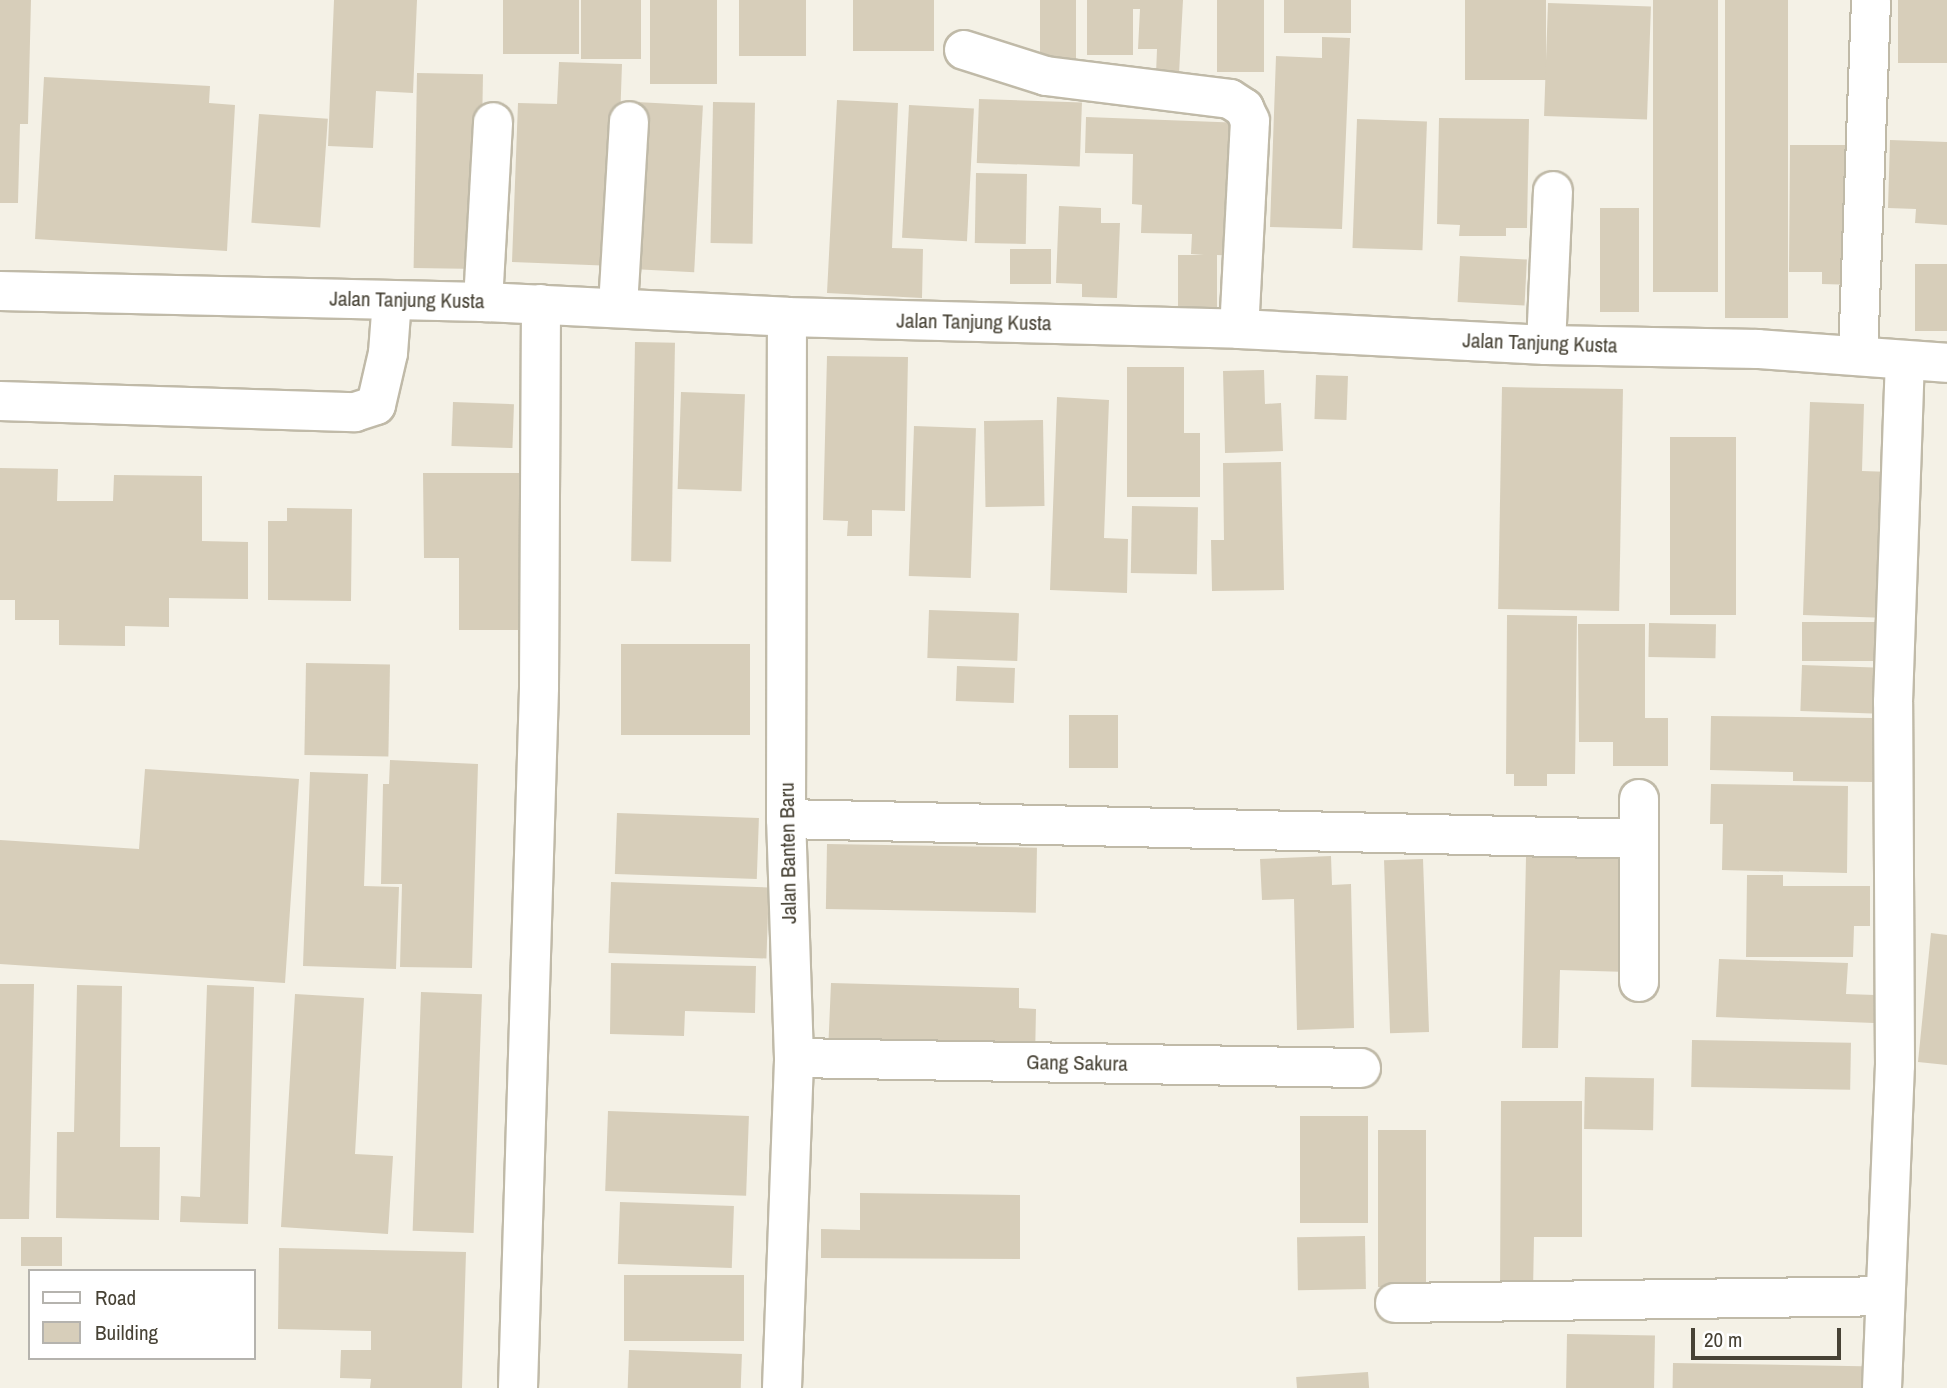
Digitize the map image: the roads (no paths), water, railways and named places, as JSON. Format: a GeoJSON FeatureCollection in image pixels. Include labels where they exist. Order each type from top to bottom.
{"type":"FeatureCollection","features":[{"type":"Feature","properties":{"kind":"street"},"geometry":{"type":"LineString","coordinates":[[1858,356],[1871,0]]}},
{"type":"Feature","properties":{"kind":"street"},"geometry":{"type":"LineString","coordinates":[[964,50],[1046,76],[1230,99],[1244,108],[1250,121],[1239,329]]}},
{"type":"Feature","properties":{"kind":"street"},"geometry":{"type":"LineString","coordinates":[[618,307],[629,121]]}},
{"type":"Feature","properties":{"kind":"street"},"geometry":{"type":"LineString","coordinates":[[483,302],[494,122]]}},
{"type":"Feature","properties":{"kind":"street"},"geometry":{"type":"LineString","coordinates":[[1546,345],[1553,191]]}},
{"type":"Feature","properties":{"kind":"street","name":"Jalan Tanjung Kusta"},"geometry":{"type":"LineString","coordinates":[[0,291],[483,302],[787,317],[1239,329],[1546,345],[1858,356],[1947,363]]}},
{"type":"Feature","properties":{"kind":"street"},"geometry":{"type":"LineString","coordinates":[[0,401],[355,412],[376,405],[388,353],[392,300]]}},
{"type":"Feature","properties":{"kind":"street"},"geometry":{"type":"LineString","coordinates":[[517,1388],[539,687],[541,304]]}},
{"type":"Feature","properties":{"kind":"street","name":"Jalan Banten Baru"},"geometry":{"type":"LineString","coordinates":[[782,1388],[794,1058],[786,819],[787,317]]}},
{"type":"Feature","properties":{"kind":"street"},"geometry":{"type":"LineString","coordinates":[[1882,1388],[1895,1065],[1893,702],[1905,360]]}},
{"type":"Feature","properties":{"kind":"street"},"geometry":{"type":"LineString","coordinates":[[1639,799],[1639,982]]}},
{"type":"Feature","properties":{"kind":"street"},"geometry":{"type":"LineString","coordinates":[[786,819],[1639,839]]}},
{"type":"Feature","properties":{"kind":"street","name":"Gang Sakura"},"geometry":{"type":"LineString","coordinates":[[794,1058],[1361,1068]]}},
{"type":"Feature","properties":{"kind":"street"},"geometry":{"type":"LineString","coordinates":[[1395,1303],[1884,1296]]}}]}
